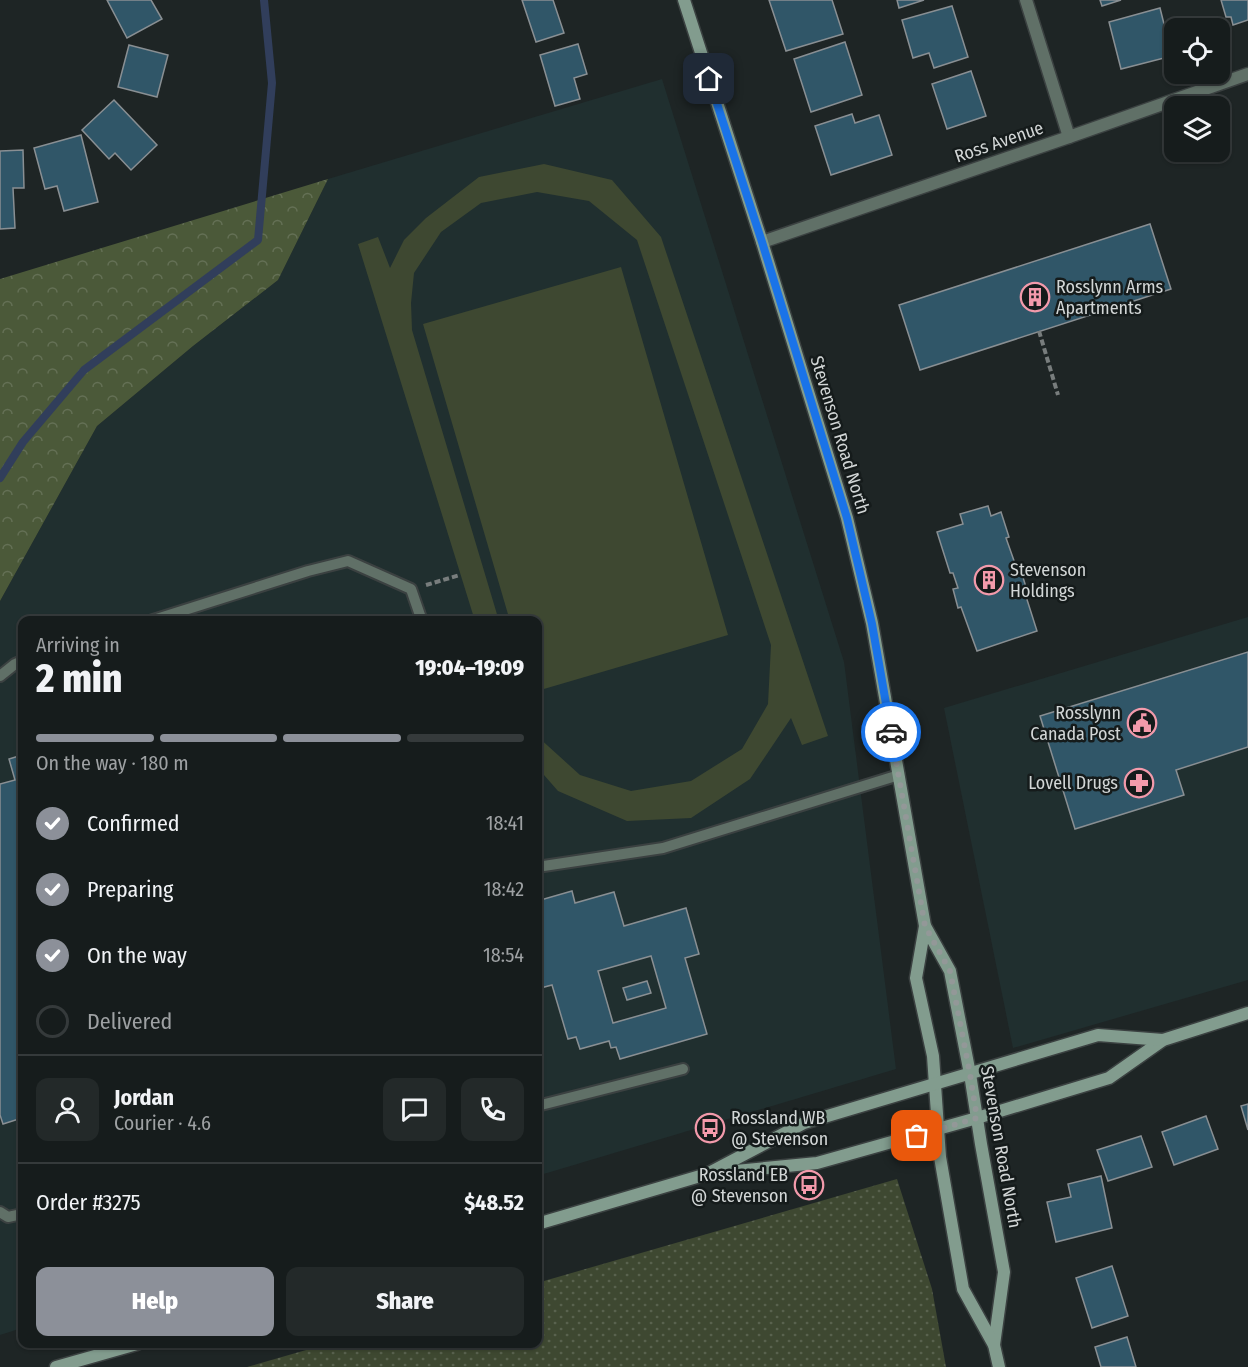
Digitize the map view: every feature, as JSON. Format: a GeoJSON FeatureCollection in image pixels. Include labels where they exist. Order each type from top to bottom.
{"type":"FeatureCollection","features":[{"type":"Feature","properties":{"kind":"main road","name":"Stevenson Road North"},"geometry":{"type":"LineString","coordinates":[[684,0],[762,242],[853,540],[872,624],[925,926],[950,971],[970,1074],[1004,1272],[994,1345]]}},
{"type":"Feature","properties":{"kind":"main road","name":"Stevenson Road North"},"geometry":{"type":"LineString","coordinates":[[925,926],[916,978],[933,1056],[939,1156],[963,1289],[994,1345],[999,1367]]}},
{"type":"Feature","properties":{"kind":"main road"},"geometry":{"type":"LineString","coordinates":[[542,1223],[707,1174],[817,1163],[977,1118],[1108,1078],[1163,1040],[1248,1013]]}},
{"type":"Feature","properties":{"kind":"main road"},"geometry":{"type":"LineString","coordinates":[[707,1174],[804,1123],[1098,1035],[1163,1040]]}},
{"type":"Feature","properties":{"kind":"main road"},"geometry":{"type":"LineString","coordinates":[[56,1367],[123,1348]]}},
{"type":"Feature","properties":{"kind":"street"},"geometry":{"type":"LineString","coordinates":[[1026,0],[1069,137]]}},
{"type":"Feature","properties":{"kind":"street","name":"Ross Avenue"},"geometry":{"type":"LineString","coordinates":[[762,242],[1248,74]]}},
{"type":"Feature","properties":{"kind":"lane"},"geometry":{"type":"LineString","coordinates":[[166,616],[308,571],[348,561],[411,589],[420,616]]}},
{"type":"Feature","properties":{"kind":"lane"},"geometry":{"type":"LineString","coordinates":[[0,676],[18,663]]}},
{"type":"Feature","properties":{"kind":"lane"},"geometry":{"type":"LineString","coordinates":[[542,866],[663,848],[899,775]]}},
{"type":"Feature","properties":{"kind":"lane"},"geometry":{"type":"LineString","coordinates":[[542,1105],[683,1069]]}},
{"type":"Feature","properties":{"kind":"lane"},"geometry":{"type":"LineString","coordinates":[[0,1212],[8,1217],[18,1216]]}},
{"type":"Feature","properties":{"kind":"path"},"geometry":{"type":"LineString","coordinates":[[1039,331],[1058,395]]}},
{"type":"Feature","properties":{"kind":"path"},"geometry":{"type":"LineString","coordinates":[[444,579],[460,575]]}},
{"type":"Feature","properties":{"kind":"shaded area"},"geometry":{"type":"Polygon","coordinates":[[[662,79],[844,662],[896,1069],[542,1175],[542,616],[18,616],[18,1329],[0,1335],[0,601],[97,426],[193,346],[278,280],[328,179],[662,79]]]}},
{"type":"Feature","properties":{"kind":"shaded area"},"geometry":{"type":"Polygon","coordinates":[[[1248,617],[1248,980],[1013,1048],[944,708],[1248,617]]]}},
{"type":"Feature","properties":{"kind":"green space"},"geometry":{"type":"Polygon","coordinates":[[[544,164],[612,180],[661,237],[828,736],[802,745],[791,718],[750,779],[691,818],[627,821],[558,791],[542,773],[542,741],[580,775],[631,791],[691,781],[742,749],[768,704],[771,645],[637,240],[589,201],[537,192],[481,203],[441,232],[414,273],[411,303],[412,330],[498,616],[473,616],[358,244],[378,237],[390,268],[404,240],[426,218],[479,177],[544,164]]]}},
{"type":"Feature","properties":{"kind":"green space"},"geometry":{"type":"Polygon","coordinates":[[[328,179],[278,280],[193,346],[97,426],[0,601],[0,279],[328,179]]]}},
{"type":"Feature","properties":{"kind":"green space"},"geometry":{"type":"Polygon","coordinates":[[[621,267],[728,635],[542,690],[542,616],[509,616],[423,324],[621,267]]]}},
{"type":"Feature","properties":{"kind":"green space"},"geometry":{"type":"Polygon","coordinates":[[[897,1179],[932,1289],[946,1367],[247,1367],[313,1348],[542,1348],[542,1282],[897,1179]]]}},
{"type":"Feature","properties":{"kind":"building"},"geometry":{"type":"Polygon","coordinates":[[[107,0],[151,0],[162,19],[127,38],[107,0]]]}},
{"type":"Feature","properties":{"kind":"building"},"geometry":{"type":"Polygon","coordinates":[[[522,0],[553,0],[564,33],[536,42],[522,0]]]}},
{"type":"Feature","properties":{"kind":"building"},"geometry":{"type":"Polygon","coordinates":[[[769,0],[832,0],[843,34],[786,51],[769,0]]]}},
{"type":"Feature","properties":{"kind":"building"},"geometry":{"type":"Polygon","coordinates":[[[897,0],[924,0],[899,8],[897,0]]]}},
{"type":"Feature","properties":{"kind":"building"},"geometry":{"type":"Polygon","coordinates":[[[1100,0],[1121,0],[1102,6],[1100,0]]]}},
{"type":"Feature","properties":{"kind":"building"},"geometry":{"type":"Polygon","coordinates":[[[1221,0],[1248,0],[1248,20],[1233,25],[1231,17],[1226,17],[1221,0]]]}},
{"type":"Feature","properties":{"kind":"building"},"geometry":{"type":"Polygon","coordinates":[[[952,6],[968,57],[934,68],[929,53],[913,58],[902,20],[952,6]]]}},
{"type":"Feature","properties":{"kind":"building"},"geometry":{"type":"Polygon","coordinates":[[[1160,8],[1164,24],[1164,58],[1121,69],[1109,22],[1160,8]]]}},
{"type":"Feature","properties":{"kind":"building"},"geometry":{"type":"Polygon","coordinates":[[[845,42],[862,95],[811,112],[794,59],[845,42]]]}},
{"type":"Feature","properties":{"kind":"building"},"geometry":{"type":"Polygon","coordinates":[[[578,44],[587,74],[574,78],[580,99],[555,106],[540,55],[578,44]]]}},
{"type":"Feature","properties":{"kind":"building"},"geometry":{"type":"Polygon","coordinates":[[[129,45],[168,55],[157,97],[118,87],[129,45]]]}},
{"type":"Feature","properties":{"kind":"building"},"geometry":{"type":"Polygon","coordinates":[[[971,71],[986,116],[947,129],[932,84],[971,71]]]}},
{"type":"Feature","properties":{"kind":"building"},"geometry":{"type":"Polygon","coordinates":[[[114,100],[157,145],[131,170],[115,153],[109,159],[82,130],[114,100]]]}},
{"type":"Feature","properties":{"kind":"building"},"geometry":{"type":"Polygon","coordinates":[[[852,114],[855,123],[879,115],[892,155],[831,175],[815,126],[852,114]]]}},
{"type":"Feature","properties":{"kind":"building"},"geometry":{"type":"Polygon","coordinates":[[[81,135],[98,202],[64,211],[57,186],[45,189],[34,148],[81,135]]]}},
{"type":"Feature","properties":{"kind":"building"},"geometry":{"type":"Polygon","coordinates":[[[23,150],[24,188],[13,188],[15,228],[0,229],[0,151],[23,150]]]}},
{"type":"Feature","properties":{"kind":"building","name":"Rosslynn Arms Apartments"},"geometry":{"type":"Polygon","coordinates":[[[1150,224],[1171,289],[920,370],[899,305],[1150,224]]]}},
{"type":"Feature","properties":{"kind":"building","name":"Stevenson Holdings"},"geometry":{"type":"Polygon","coordinates":[[[988,506],[991,516],[1001,512],[1009,537],[1006,538],[1018,572],[1021,571],[1026,587],[1023,587],[1037,631],[977,651],[961,607],[958,608],[953,589],[958,588],[953,573],[950,573],[937,532],[963,524],[960,514],[988,506]]]}},
{"type":"Feature","properties":{"kind":"building"},"geometry":{"type":"Polygon","coordinates":[[[1248,652],[1248,747],[1176,770],[1184,795],[1075,829],[1040,716],[1248,652]]]}},
{"type":"Feature","properties":{"kind":"building"},"geometry":{"type":"Polygon","coordinates":[[[18,756],[18,1119],[3,1124],[0,1115],[0,784],[15,780],[9,759],[18,756]]]}},
{"type":"Feature","properties":{"kind":"building"},"geometry":{"type":"Polygon","coordinates":[[[572,891],[575,903],[614,892],[624,926],[686,908],[699,954],[685,958],[707,1034],[620,1059],[616,1047],[611,1048],[609,1041],[580,1049],[576,1037],[568,1039],[552,985],[542,988],[542,900],[572,891]],[[651,956],[598,971],[613,1023],[666,1008],[651,956]]]}},
{"type":"Feature","properties":{"kind":"building"},"geometry":{"type":"Polygon","coordinates":[[[647,981],[651,993],[627,1000],[623,988],[647,981]]]}},
{"type":"Feature","properties":{"kind":"building"},"geometry":{"type":"Polygon","coordinates":[[[1248,1104],[1248,1130],[1241,1106],[1248,1104]]]}},
{"type":"Feature","properties":{"kind":"building"},"geometry":{"type":"Polygon","coordinates":[[[1206,1116],[1218,1149],[1174,1165],[1162,1132],[1206,1116]]]}},
{"type":"Feature","properties":{"kind":"building"},"geometry":{"type":"Polygon","coordinates":[[[1141,1136],[1152,1167],[1108,1181],[1097,1150],[1141,1136]]]}},
{"type":"Feature","properties":{"kind":"building"},"geometry":{"type":"Polygon","coordinates":[[[1101,1176],[1112,1228],[1056,1242],[1047,1202],[1071,1197],[1068,1184],[1101,1176]]]}},
{"type":"Feature","properties":{"kind":"building"},"geometry":{"type":"Polygon","coordinates":[[[1112,1266],[1128,1316],[1092,1328],[1076,1278],[1112,1266]]]}},
{"type":"Feature","properties":{"kind":"building"},"geometry":{"type":"Polygon","coordinates":[[[1127,1337],[1136,1367],[1101,1367],[1095,1347],[1127,1337]]]}},
{"type":"Feature","properties":{"kind":"waterway"},"geometry":{"type":"LineString","coordinates":[[0,478],[23,442],[84,370],[258,240],[272,83],[264,0]]}},
{"type":"Feature","properties":{"kind":"way so far"},"geometry":{"type":"LineString","coordinates":[[891,732],[920,904],[925,926],[950,971],[977,1118],[917,1136]]}},
{"type":"Feature","properties":{"kind":"place","name":"Rosslynn Arms Apartments"},"geometry":{"type":"Point","coordinates":[1035,297]}},
{"type":"Feature","properties":{"kind":"place","name":"Stevenson Holdings"},"geometry":{"type":"Point","coordinates":[989,580]}},
{"type":"Feature","properties":{"kind":"place","name":"Rosslynn Canada Post"},"geometry":{"type":"Point","coordinates":[1142,723]}},
{"type":"Feature","properties":{"kind":"place","name":"Lovell Drugs"},"geometry":{"type":"Point","coordinates":[1139,783]}},
{"type":"Feature","properties":{"kind":"place","name":"Rossland WB @ Stevenson"},"geometry":{"type":"Point","coordinates":[710,1128]}},
{"type":"Feature","properties":{"kind":"place","name":"Rossland EB @ Stevenson"},"geometry":{"type":"Point","coordinates":[809,1185]}},
{"type":"Feature","properties":{"kind":"route"},"geometry":{"type":"LineString","coordinates":[[709,79],[847,518],[872,624],[891,732]]}}]}
